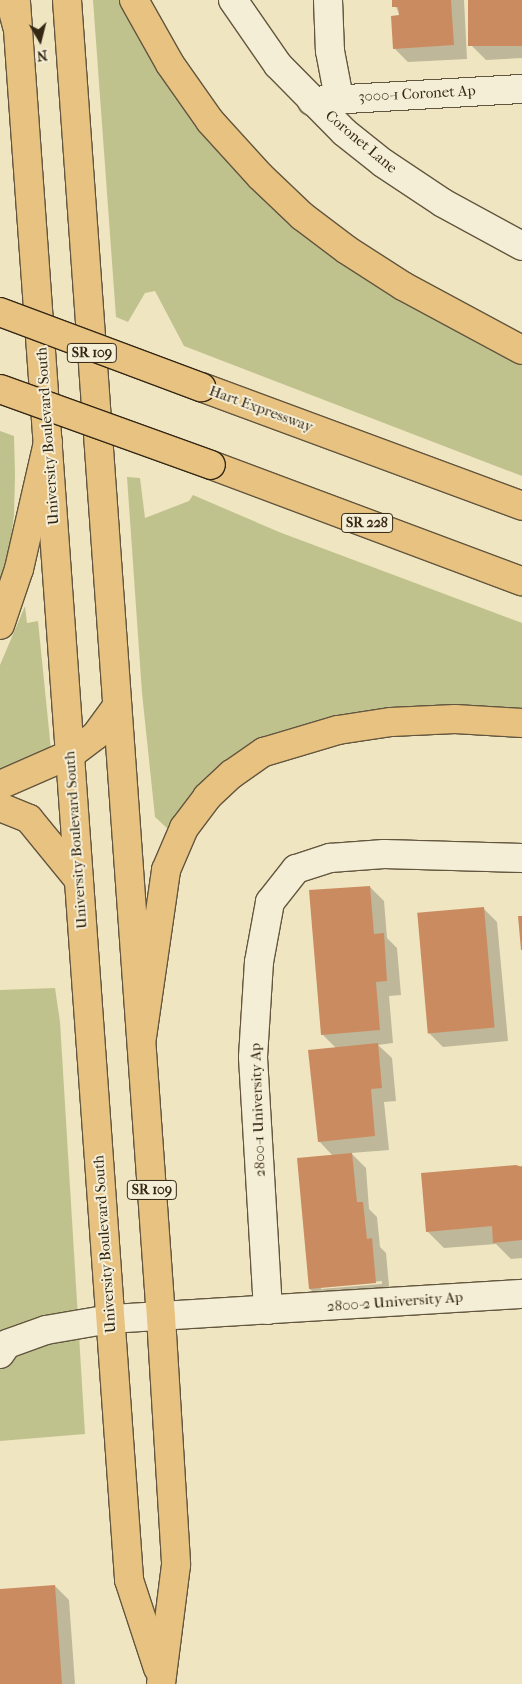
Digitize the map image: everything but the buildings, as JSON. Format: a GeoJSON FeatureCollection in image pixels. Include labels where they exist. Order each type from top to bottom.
{"type":"FeatureCollection","features":[{"type":"Feature","properties":{"kind":"main road","name":"University Boulevard South"},"geometry":{"type":"LineString","coordinates":[[10,0],[16,13],[71,754],[129,1580],[161,1679]]}},
{"type":"Feature","properties":{"kind":"main road","name":"University Boulevard South"},"geometry":{"type":"LineString","coordinates":[[68,0],[142,1037],[176,1565],[161,1679]]}},
{"type":"Feature","properties":{"kind":"main road"},"geometry":{"type":"LineString","coordinates":[[134,0],[170,64],[210,121],[260,176],[302,216],[347,250],[402,286],[522,350]]}},
{"type":"Feature","properties":{"kind":"main road","name":"Hart Expressway"},"geometry":{"type":"LineString","coordinates":[[0,312],[522,506]]}},
{"type":"Feature","properties":{"kind":"main road","name":"SR 228"},"geometry":{"type":"LineString","coordinates":[[0,389],[522,581]]}},
{"type":"Feature","properties":{"kind":"main road"},"geometry":{"type":"LineString","coordinates":[[0,625],[19,568],[48,442]]}},
{"type":"Feature","properties":{"kind":"main road"},"geometry":{"type":"LineString","coordinates":[[0,785],[71,754],[96,735],[117,706]]}},
{"type":"Feature","properties":{"kind":"main road"},"geometry":{"type":"LineString","coordinates":[[142,1037],[166,870],[184,828],[208,797],[232,774],[264,752],[338,730],[390,722],[454,719],[522,723]]}},
{"type":"Feature","properties":{"kind":"main road"},"geometry":{"type":"LineString","coordinates":[[0,807],[29,819],[79,880]]}},
{"type":"Feature","properties":{"kind":"street","name":"Coronet Lane"},"geometry":{"type":"LineString","coordinates":[[233,0],[278,65],[312,101],[382,163],[443,203],[522,246]]}},
{"type":"Feature","properties":{"kind":"street"},"geometry":{"type":"LineString","coordinates":[[328,0],[330,51],[339,98]]}},
{"type":"Feature","properties":{"kind":"street","name":"3000-1 Coronet Ap"},"geometry":{"type":"LineString","coordinates":[[312,101],[522,88]]}},
{"type":"Feature","properties":{"kind":"street","name":"2800-1 University Ap"},"geometry":{"type":"LineString","coordinates":[[268,1310],[253,1057],[259,962],[270,902],[296,869],[330,858],[384,854],[522,858]]}},
{"type":"Feature","properties":{"kind":"street","name":"2800-2 University Ap"},"geometry":{"type":"LineString","coordinates":[[268,1310],[522,1294]]}},
{"type":"Feature","properties":{"kind":"street"},"geometry":{"type":"LineString","coordinates":[[0,1354],[7,1344],[46,1330],[110,1319],[268,1310]]}},
{"type":"Feature","properties":{"kind":"green space"},"geometry":{"type":"Polygon","coordinates":[[[93,0],[125,0],[224,154],[522,361],[522,476],[184,346],[155,291],[145,293],[128,322],[116,317],[93,0]]]}},
{"type":"Feature","properties":{"kind":"green space"},"geometry":{"type":"Polygon","coordinates":[[[0,431],[14,436],[15,475],[14,515],[8,562],[0,586],[0,431]]]}},
{"type":"Feature","properties":{"kind":"green space"},"geometry":{"type":"Polygon","coordinates":[[[127,477],[140,478],[145,518],[189,501],[193,495],[279,532],[522,623],[522,713],[467,710],[218,773],[190,797],[168,829],[155,817],[142,693],[127,477]]]}},
{"type":"Feature","properties":{"kind":"green space"},"geometry":{"type":"Polygon","coordinates":[[[25,606],[27,623],[38,621],[51,750],[0,772],[0,665],[25,606]]]}},
{"type":"Feature","properties":{"kind":"green space"},"geometry":{"type":"Polygon","coordinates":[[[55,988],[60,1022],[85,1434],[0,1441],[0,990],[55,988]]]}}]}
